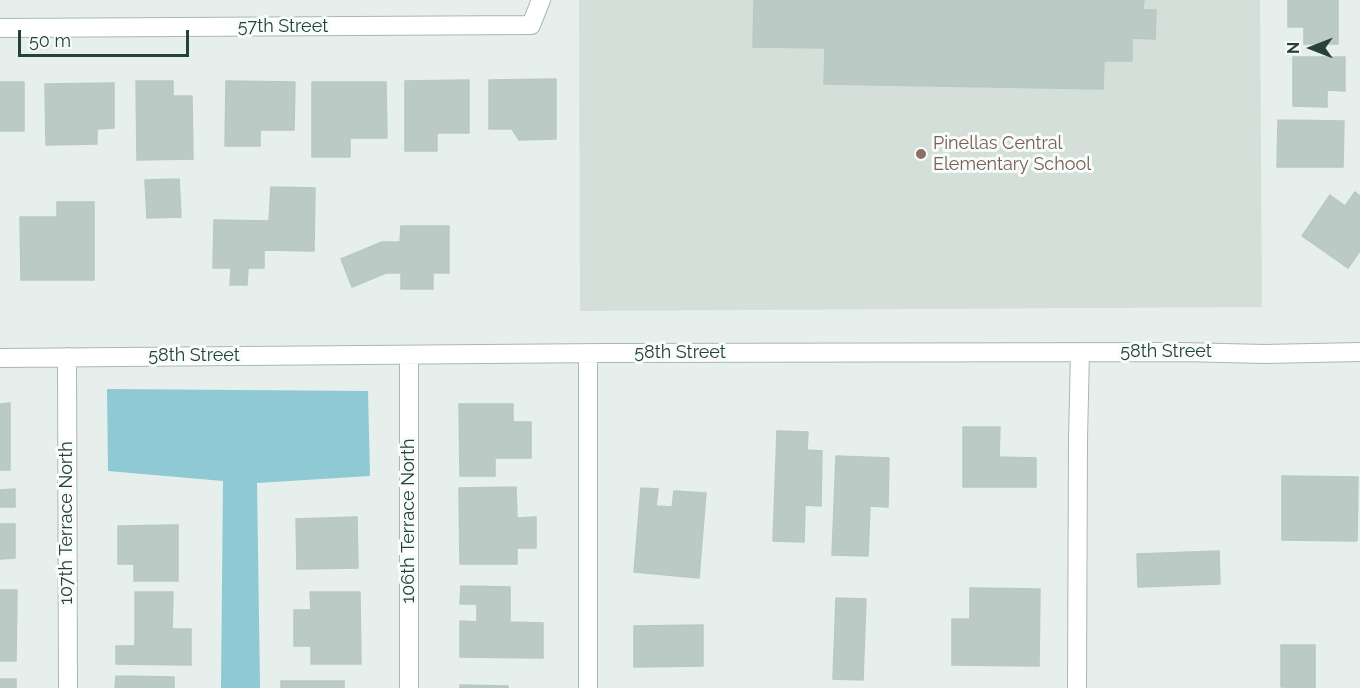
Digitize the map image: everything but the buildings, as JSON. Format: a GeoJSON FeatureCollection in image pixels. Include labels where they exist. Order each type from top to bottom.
{"type":"FeatureCollection","features":[{"type":"Feature","properties":{"kind":"street","name":"57th Street"},"geometry":{"type":"LineString","coordinates":[[0,28],[531,25],[541,0]]}},
{"type":"Feature","properties":{"kind":"street"},"geometry":{"type":"LineString","coordinates":[[1077,688],[1080,352]]}},
{"type":"Feature","properties":{"kind":"street","name":"58th Street"},"geometry":{"type":"LineString","coordinates":[[0,358],[588,353],[1266,354],[1360,352]]}},
{"type":"Feature","properties":{"kind":"street"},"geometry":{"type":"LineString","coordinates":[[588,353],[588,688]]}},
{"type":"Feature","properties":{"kind":"street","name":"106th Terrace North"},"geometry":{"type":"LineString","coordinates":[[409,355],[409,688]]}},
{"type":"Feature","properties":{"kind":"street","name":"107th Terrace North"},"geometry":{"type":"LineString","coordinates":[[67,357],[68,688]]}},
{"type":"Feature","properties":{"kind":"shaded area","name":"Pinellas Central Elementary School"},"geometry":{"type":"Polygon","coordinates":[[[579,0],[1260,0],[1262,307],[580,311],[579,0]]]}},
{"type":"Feature","properties":{"kind":"water"},"geometry":{"type":"Polygon","coordinates":[[[107,389],[368,391],[370,476],[257,483],[260,688],[221,688],[223,481],[108,471],[107,389]]]}},
{"type":"Feature","properties":{"kind":"place","name":"Pinellas Central Elementary School"},"geometry":{"type":"Point","coordinates":[921,154]}}]}
